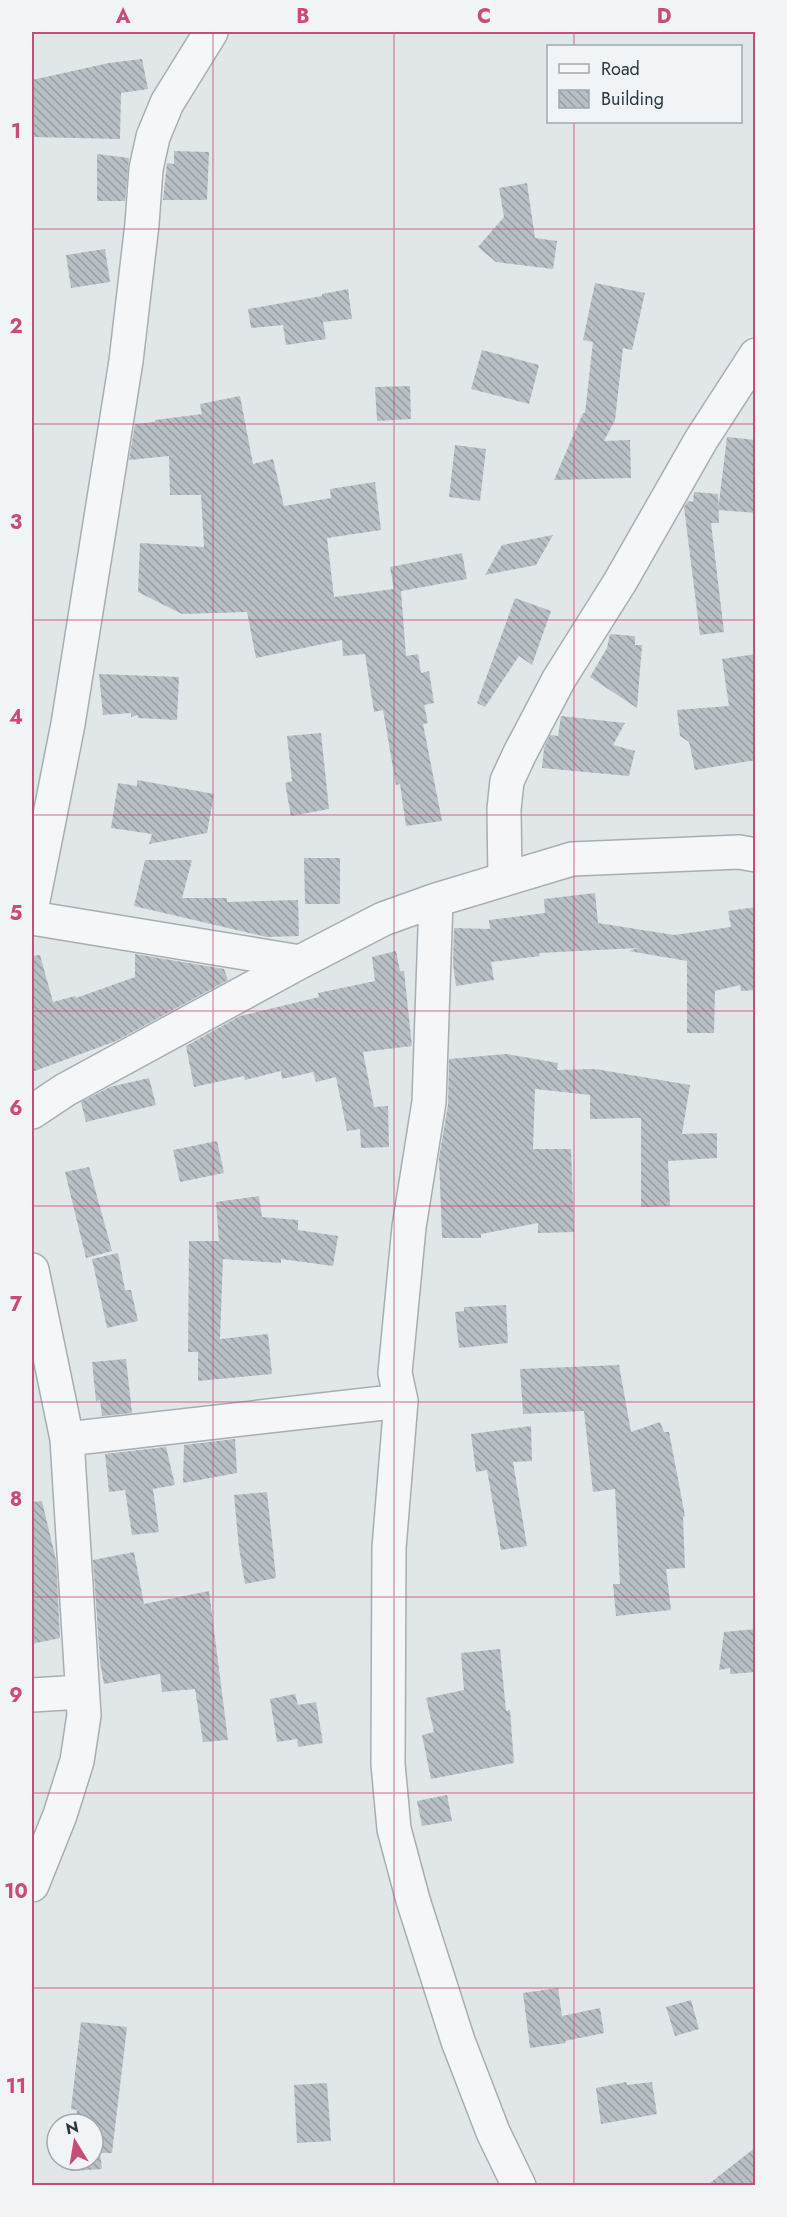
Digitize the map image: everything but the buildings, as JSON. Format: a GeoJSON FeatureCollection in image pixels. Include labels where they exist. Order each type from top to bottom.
{"type":"FeatureCollection","features":[{"type":"Feature","properties":{"kind":"street"},"geometry":{"type":"LineString","coordinates":[[32,906],[68,724],[126,361],[146,169],[153,137],[167,103],[211,32]]}},
{"type":"Feature","properties":{"kind":"street"},"geometry":{"type":"LineString","coordinates":[[505,879],[504,809],[507,781],[520,753],[559,679],[620,582],[701,440],[756,355]]}},
{"type":"Feature","properties":{"kind":"street"},"geometry":{"type":"LineString","coordinates":[[32,1112],[65,1090],[300,962],[383,919],[436,900],[572,859],[739,852],[756,855]]}},
{"type":"Feature","properties":{"kind":"street"},"geometry":{"type":"LineString","coordinates":[[436,900],[429,1102],[409,1227],[395,1373],[401,1401],[389,1548],[388,1764],[394,1829],[413,1900],[458,2041],[492,2132],[519,2186]]}},
{"type":"Feature","properties":{"kind":"street"},"geometry":{"type":"LineString","coordinates":[[32,918],[300,962]]}},
{"type":"Feature","properties":{"kind":"street"},"geometry":{"type":"LineString","coordinates":[[32,1270],[67,1439],[84,1715],[77,1761],[60,1815],[32,1885]]}},
{"type":"Feature","properties":{"kind":"street"},"geometry":{"type":"LineString","coordinates":[[67,1439],[401,1401]]}},
{"type":"Feature","properties":{"kind":"street"},"geometry":{"type":"LineString","coordinates":[[32,1695],[82,1692]]}}]}
